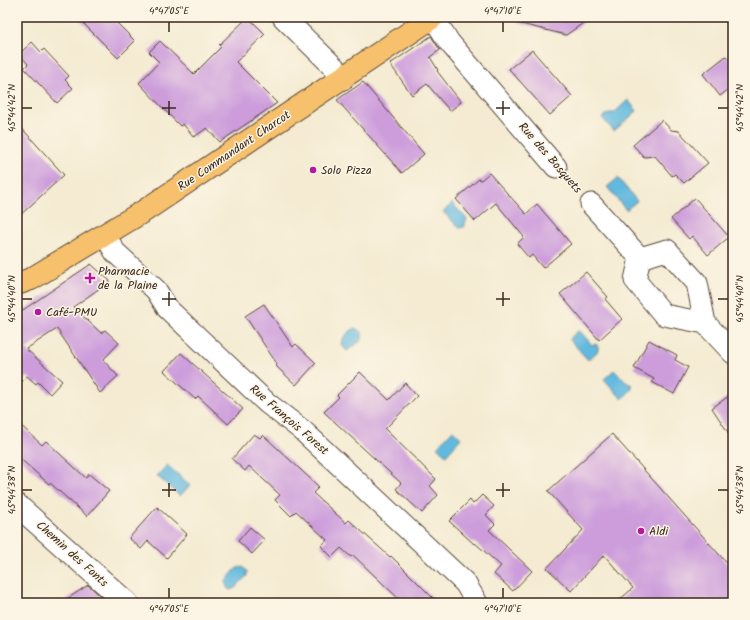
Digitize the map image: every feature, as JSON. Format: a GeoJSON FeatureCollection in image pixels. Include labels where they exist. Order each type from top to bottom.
{"type":"FeatureCollection","features":[{"type":"Feature","properties":{"kind":"main road","name":"Rue Commandant Charcot"},"geometry":{"type":"LineString","coordinates":[[22,285],[144,211],[343,79],[433,17]]}},
{"type":"Feature","properties":{"kind":"street"},"geometry":{"type":"LineString","coordinates":[[282,17],[334,67],[343,79]]}},
{"type":"Feature","properties":{"kind":"street","name":"Rue des Bosquets"},"geometry":{"type":"LineString","coordinates":[[433,17],[449,42],[556,167]]}},
{"type":"Feature","properties":{"kind":"street","name":"Rue des Bosquets"},"geometry":{"type":"LineString","coordinates":[[591,204],[640,258]]}},
{"type":"Feature","properties":{"kind":"street","name":"Rue François Forest"},"geometry":{"type":"LineString","coordinates":[[105,235],[115,252],[156,290],[168,309],[267,403],[302,430],[465,583],[477,603]]}},
{"type":"Feature","properties":{"kind":"street"},"geometry":{"type":"LineString","coordinates":[[704,323],[664,315],[635,280],[640,258],[667,250],[697,283],[704,323],[733,353]]}},
{"type":"Feature","properties":{"kind":"street","name":"Chemin des Fonts"},"geometry":{"type":"LineString","coordinates":[[17,505],[127,603]]}},
{"type":"Feature","properties":{"kind":"path","name":"Rue des Bosquets"},"geometry":{"type":"LineString","coordinates":[[556,167],[591,204]]}},
{"type":"Feature","properties":{"kind":"water"},"geometry":{"type":"Polygon","coordinates":[[[628,100],[637,111],[614,131],[602,118],[609,113],[614,113],[628,100]]]}},
{"type":"Feature","properties":{"kind":"water"},"geometry":{"type":"Polygon","coordinates":[[[618,178],[637,201],[626,210],[607,187],[618,178]]]}},
{"type":"Feature","properties":{"kind":"water"},"geometry":{"type":"Polygon","coordinates":[[[452,203],[467,219],[464,227],[459,228],[443,212],[452,203]]]}},
{"type":"Feature","properties":{"kind":"water"},"geometry":{"type":"Polygon","coordinates":[[[355,328],[362,332],[362,340],[347,351],[341,345],[342,342],[346,335],[355,328]]]}},
{"type":"Feature","properties":{"kind":"water"},"geometry":{"type":"Polygon","coordinates":[[[579,330],[592,345],[596,344],[598,347],[598,351],[588,360],[569,339],[579,330]]]}},
{"type":"Feature","properties":{"kind":"water"},"geometry":{"type":"Polygon","coordinates":[[[614,370],[626,382],[632,385],[632,389],[622,399],[604,379],[614,370]]]}},
{"type":"Feature","properties":{"kind":"water"},"geometry":{"type":"Polygon","coordinates":[[[453,430],[461,438],[446,455],[437,447],[453,430]]]}},
{"type":"Feature","properties":{"kind":"water"},"geometry":{"type":"Polygon","coordinates":[[[167,465],[190,485],[180,496],[157,476],[167,465]]]}},
{"type":"Feature","properties":{"kind":"water"},"geometry":{"type":"Polygon","coordinates":[[[243,567],[247,571],[247,576],[235,588],[230,590],[227,588],[226,580],[237,568],[243,567]]]}},
{"type":"Feature","properties":{"kind":"building"},"geometry":{"type":"Polygon","coordinates":[[[77,17],[111,17],[135,41],[118,58],[77,17]]]}},
{"type":"Feature","properties":{"kind":"building"},"geometry":{"type":"Polygon","coordinates":[[[248,17],[265,34],[236,62],[277,103],[220,142],[207,128],[194,137],[183,124],[180,126],[139,83],[159,62],[149,52],[160,41],[194,74],[221,47],[219,45],[248,17]]]}},
{"type":"Feature","properties":{"kind":"building"},"geometry":{"type":"Polygon","coordinates":[[[517,17],[592,17],[566,35],[517,23],[517,17]]]}},
{"type":"Feature","properties":{"kind":"building"},"geometry":{"type":"Polygon","coordinates":[[[431,36],[440,50],[430,57],[438,70],[437,71],[461,102],[450,111],[427,84],[412,95],[390,64],[431,36]]]}},
{"type":"Feature","properties":{"kind":"building"},"geometry":{"type":"Polygon","coordinates":[[[32,42],[41,52],[44,49],[69,76],[65,80],[73,88],[57,103],[24,68],[28,64],[19,54],[32,42]]]}},
{"type":"Feature","properties":{"kind":"building"},"geometry":{"type":"Polygon","coordinates":[[[532,50],[572,96],[550,115],[509,69],[532,50]]]}},
{"type":"Feature","properties":{"kind":"building"},"geometry":{"type":"Polygon","coordinates":[[[726,56],[733,64],[733,86],[720,96],[703,74],[726,56]]]}},
{"type":"Feature","properties":{"kind":"building"},"geometry":{"type":"Polygon","coordinates":[[[363,82],[424,154],[402,173],[337,100],[363,82]]]}},
{"type":"Feature","properties":{"kind":"building"},"geometry":{"type":"Polygon","coordinates":[[[662,120],[671,130],[679,131],[708,163],[684,183],[675,174],[672,176],[655,156],[644,157],[633,145],[662,120]]]}},
{"type":"Feature","properties":{"kind":"building"},"geometry":{"type":"Polygon","coordinates":[[[17,123],[64,175],[17,218],[17,123]]]}},
{"type":"Feature","properties":{"kind":"building"},"geometry":{"type":"Polygon","coordinates":[[[489,173],[526,214],[537,204],[571,244],[543,268],[532,255],[529,258],[517,244],[524,237],[496,203],[475,221],[456,199],[479,179],[481,180],[489,173]]]}},
{"type":"Feature","properties":{"kind":"building"},"geometry":{"type":"Polygon","coordinates":[[[695,198],[729,237],[708,255],[692,236],[689,239],[671,219],[695,198]]]}},
{"type":"Feature","properties":{"kind":"building"},"geometry":{"type":"Polygon","coordinates":[[[91,264],[110,281],[73,307],[101,333],[105,330],[119,343],[103,360],[118,376],[100,393],[57,329],[26,349],[62,381],[50,394],[38,382],[36,384],[27,376],[17,387],[17,314],[91,264]]]}},
{"type":"Feature","properties":{"kind":"building"},"geometry":{"type":"Polygon","coordinates":[[[586,272],[608,297],[605,299],[622,319],[599,340],[560,294],[586,272]]]}},
{"type":"Feature","properties":{"kind":"building"},"geometry":{"type":"Polygon","coordinates":[[[264,304],[293,347],[296,344],[316,363],[296,385],[276,366],[277,364],[245,316],[264,304]]]}},
{"type":"Feature","properties":{"kind":"building"},"geometry":{"type":"Polygon","coordinates":[[[649,340],[677,355],[675,360],[688,367],[674,394],[652,382],[654,379],[634,368],[649,340]]]}},
{"type":"Feature","properties":{"kind":"building"},"geometry":{"type":"Polygon","coordinates":[[[181,353],[243,409],[228,424],[198,396],[195,399],[164,371],[181,353]]]}},
{"type":"Feature","properties":{"kind":"building"},"geometry":{"type":"Polygon","coordinates":[[[360,372],[389,400],[405,383],[417,396],[385,429],[436,479],[430,486],[438,495],[422,513],[396,489],[401,483],[324,412],[339,397],[337,395],[360,372]]]}},
{"type":"Feature","properties":{"kind":"building"},"geometry":{"type":"Polygon","coordinates":[[[733,393],[733,440],[712,408],[733,393]]]}},
{"type":"Feature","properties":{"kind":"building"},"geometry":{"type":"Polygon","coordinates":[[[17,422],[42,445],[46,441],[86,478],[89,474],[109,491],[87,516],[17,456],[17,422]]]}},
{"type":"Feature","properties":{"kind":"building"},"geometry":{"type":"Polygon","coordinates":[[[254,434],[260,438],[263,435],[319,487],[313,493],[346,523],[349,520],[390,557],[391,556],[438,603],[403,603],[353,555],[351,557],[341,548],[332,557],[321,546],[327,540],[296,511],[291,516],[275,500],[280,495],[249,466],[245,471],[232,459],[254,434]]]}},
{"type":"Feature","properties":{"kind":"building","name":"Aldi"},"geometry":{"type":"Polygon","coordinates":[[[612,434],[733,570],[733,603],[616,603],[633,588],[604,555],[571,591],[547,568],[583,530],[548,491],[612,434]]]}},
{"type":"Feature","properties":{"kind":"building"},"geometry":{"type":"Polygon","coordinates":[[[482,495],[494,506],[486,515],[495,524],[489,530],[532,571],[513,591],[494,574],[501,566],[449,521],[470,500],[473,504],[482,495]]]}},
{"type":"Feature","properties":{"kind":"building"},"geometry":{"type":"Polygon","coordinates":[[[157,507],[187,534],[167,558],[148,541],[141,549],[129,538],[157,507]]]}},
{"type":"Feature","properties":{"kind":"building"},"geometry":{"type":"Polygon","coordinates":[[[250,527],[265,540],[252,554],[238,541],[250,527]]]}},
{"type":"Feature","properties":{"kind":"building"},"geometry":{"type":"Polygon","coordinates":[[[88,585],[108,603],[61,603],[88,585]]]}},
{"type":"Feature","properties":{"kind":"place","name":"Solo Pizza"},"geometry":{"type":"Point","coordinates":[313,170]}},
{"type":"Feature","properties":{"kind":"place","name":"Pharmacie de la Plaine"},"geometry":{"type":"Point","coordinates":[90,278]}},
{"type":"Feature","properties":{"kind":"place","name":"Café-PMU"},"geometry":{"type":"Point","coordinates":[38,312]}},
{"type":"Feature","properties":{"kind":"place","name":"Aldi"},"geometry":{"type":"Point","coordinates":[641,531]}}]}
